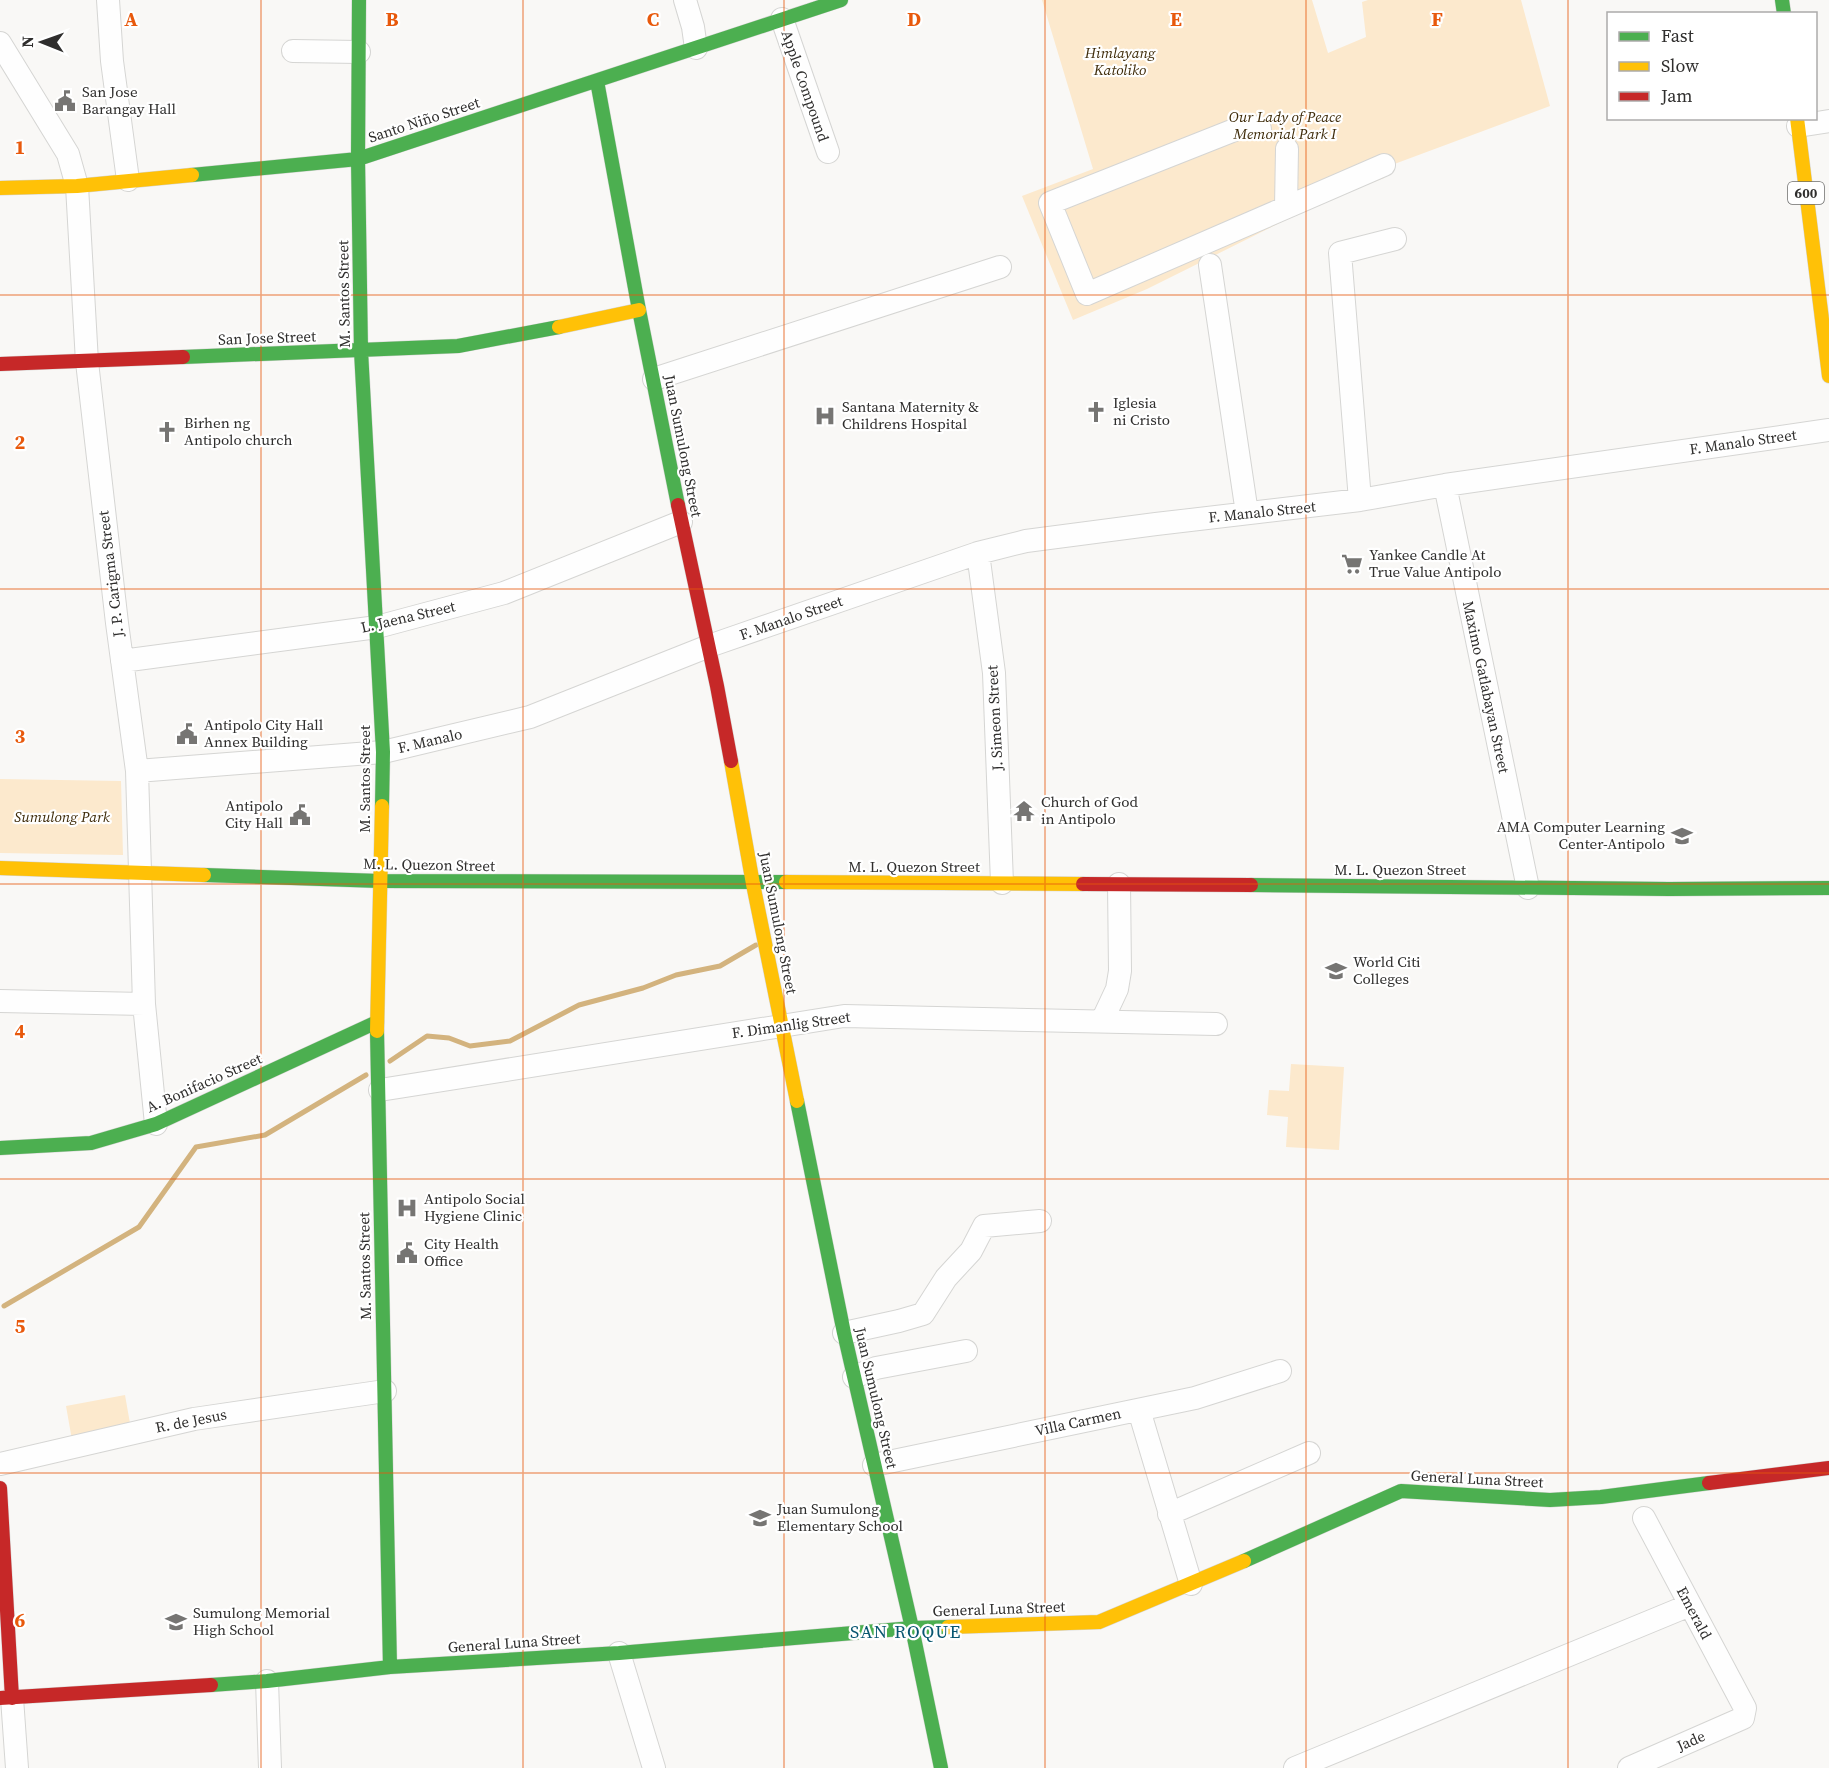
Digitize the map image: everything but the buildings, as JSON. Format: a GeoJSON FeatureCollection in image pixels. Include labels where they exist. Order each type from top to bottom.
{"type":"FeatureCollection","features":[{"type":"Feature","properties":{"kind":"main road","name":"M. Santos Street"},"geometry":{"type":"LineString","coordinates":[[359,0],[358,159],[361,351],[383,752],[377,1022],[390,1667]]}},
{"type":"Feature","properties":{"kind":"main road","name":"Santo Niño Street"},"geometry":{"type":"LineString","coordinates":[[0,188],[77,186],[358,159],[841,0]]}},
{"type":"Feature","properties":{"kind":"main road","name":"Juan Sumulong Street"},"geometry":{"type":"LineString","coordinates":[[597,81],[639,310],[681,522],[709,646],[753,884],[844,1333],[912,1628],[941,1768]]}},
{"type":"Feature","properties":{"kind":"main road","name":"600"},"geometry":{"type":"LineString","coordinates":[[1798,122],[1822,260],[1829,376]]}},
{"type":"Feature","properties":{"kind":"main road","name":"San Jose Street"},"geometry":{"type":"LineString","coordinates":[[0,364],[458,346],[512,338],[639,310]]}},
{"type":"Feature","properties":{"kind":"main road","name":"M. L. Quezon Street"},"geometry":{"type":"LineString","coordinates":[[0,868],[380,881],[1829,888]]}},
{"type":"Feature","properties":{"kind":"main road","name":"A. Bonifacio Street"},"geometry":{"type":"LineString","coordinates":[[0,1148],[91,1143],[156,1124],[377,1022]]}},
{"type":"Feature","properties":{"kind":"main road","name":"General Luna Street"},"geometry":{"type":"LineString","coordinates":[[6,1698],[267,1681],[390,1667],[619,1653],[912,1628],[1099,1622],[1401,1491],[1550,1500],[1610,1496],[1829,1468]]}},
{"type":"Feature","properties":{"kind":"main road"},"geometry":{"type":"LineString","coordinates":[[0,1488],[6,1698]]}},
{"type":"Feature","properties":{"kind":"street"},"geometry":{"type":"LineString","coordinates":[[108,0],[112,62],[128,180]]}},
{"type":"Feature","properties":{"kind":"street"},"geometry":{"type":"LineString","coordinates":[[685,0],[696,48]]}},
{"type":"Feature","properties":{"kind":"street","name":"Apple Compound"},"geometry":{"type":"LineString","coordinates":[[783,19],[828,152]]}},
{"type":"Feature","properties":{"kind":"street","name":"J. P. Carigma Street"},"geometry":{"type":"LineString","coordinates":[[0,44],[68,154],[77,186],[87,362],[137,771],[144,1004],[156,1124]]}},
{"type":"Feature","properties":{"kind":"street"},"geometry":{"type":"LineString","coordinates":[[293,51],[358,52]]}},
{"type":"Feature","properties":{"kind":"street"},"geometry":{"type":"LineString","coordinates":[[1798,122],[1829,121]]}},
{"type":"Feature","properties":{"kind":"street"},"geometry":{"type":"LineString","coordinates":[[1260,129],[1247,125],[1050,203],[1087,294],[1384,165]]}},
{"type":"Feature","properties":{"kind":"street"},"geometry":{"type":"LineString","coordinates":[[1286,207],[1287,149]]}},
{"type":"Feature","properties":{"kind":"street"},"geometry":{"type":"LineString","coordinates":[[1360,500],[1340,253],[1395,239]]}},
{"type":"Feature","properties":{"kind":"street"},"geometry":{"type":"LineString","coordinates":[[1210,265],[1247,513]]}},
{"type":"Feature","properties":{"kind":"street"},"geometry":{"type":"LineString","coordinates":[[654,380],[1000,267]]}},
{"type":"Feature","properties":{"kind":"street","name":"F. Manalo Street"},"geometry":{"type":"LineString","coordinates":[[709,646],[978,553],[1026,542],[1360,500],[1445,485],[1829,430]]}},
{"type":"Feature","properties":{"kind":"street","name":"Maximo Gatlabayan Street"},"geometry":{"type":"LineString","coordinates":[[1445,485],[1528,888]]}},
{"type":"Feature","properties":{"kind":"street","name":"L. Jaena Street"},"geometry":{"type":"LineString","coordinates":[[122,661],[377,627],[504,592],[681,522]]}},
{"type":"Feature","properties":{"kind":"street","name":"J. Simeon Street"},"geometry":{"type":"LineString","coordinates":[[978,553],[994,673],[1002,883]]}},
{"type":"Feature","properties":{"kind":"street","name":"F. Manalo"},"geometry":{"type":"LineString","coordinates":[[137,771],[383,752],[530,717],[709,646]]}},
{"type":"Feature","properties":{"kind":"street"},"geometry":{"type":"LineString","coordinates":[[1102,1021],[1117,989],[1120,971],[1119,884]]}},
{"type":"Feature","properties":{"kind":"street"},"geometry":{"type":"LineString","coordinates":[[0,1001],[144,1004]]}},
{"type":"Feature","properties":{"kind":"street","name":"F. Dimanlig Street"},"geometry":{"type":"LineString","coordinates":[[380,1090],[844,1016],[1216,1024]]}},
{"type":"Feature","properties":{"kind":"street"},"geometry":{"type":"LineString","coordinates":[[844,1333],[923,1314],[946,1278],[971,1251],[984,1226],[1040,1221]]}},
{"type":"Feature","properties":{"kind":"street"},"geometry":{"type":"LineString","coordinates":[[854,1377],[876,1368],[966,1351]]}},
{"type":"Feature","properties":{"kind":"street","name":"Villa Carmen"},"geometry":{"type":"LineString","coordinates":[[874,1465],[1195,1398],[1281,1371]]}},
{"type":"Feature","properties":{"kind":"street","name":"R. de Jesus"},"geometry":{"type":"LineString","coordinates":[[0,1464],[194,1419],[385,1391]]}},
{"type":"Feature","properties":{"kind":"street"},"geometry":{"type":"LineString","coordinates":[[1139,1410],[1191,1584]]}},
{"type":"Feature","properties":{"kind":"street"},"geometry":{"type":"LineString","coordinates":[[1169,1514],[1309,1453]]}},
{"type":"Feature","properties":{"kind":"street","name":"Emerald"},"geometry":{"type":"LineString","coordinates":[[1644,1518],[1745,1708]]}},
{"type":"Feature","properties":{"kind":"street"},"geometry":{"type":"LineString","coordinates":[[1295,1768],[1690,1605]]}},
{"type":"Feature","properties":{"kind":"street"},"geometry":{"type":"LineString","coordinates":[[619,1653],[654,1768]]}},
{"type":"Feature","properties":{"kind":"street"},"geometry":{"type":"LineString","coordinates":[[267,1681],[270,1768]]}},
{"type":"Feature","properties":{"kind":"street"},"geometry":{"type":"LineString","coordinates":[[6,1698],[17,1768]]}},
{"type":"Feature","properties":{"kind":"street","name":"Jade"},"geometry":{"type":"LineString","coordinates":[[1629,1768],[1743,1718],[1745,1708]]}},
{"type":"Feature","properties":{"kind":"green space","name":"Our Lady of Peace Memorial Park I"},"geometry":{"type":"Polygon","coordinates":[[[1042,0],[1312,0],[1328,53],[1366,37],[1362,2],[1368,0],[1521,0],[1550,106],[1381,169],[1384,178],[1318,204],[1147,289],[1073,320],[1022,196],[1093,169],[1042,0]]]}},
{"type":"Feature","properties":{"kind":"green space","name":"Sumulong Park"},"geometry":{"type":"Polygon","coordinates":[[[0,779],[121,781],[123,855],[0,853],[0,779]]]}},
{"type":"Feature","properties":{"kind":"green space"},"geometry":{"type":"Polygon","coordinates":[[[1291,1064],[1344,1067],[1339,1150],[1286,1147],[1288,1117],[1267,1115],[1269,1090],[1289,1091],[1291,1064]]]}},
{"type":"Feature","properties":{"kind":"green space"},"geometry":{"type":"Polygon","coordinates":[[[125,1395],[131,1429],[72,1440],[66,1406],[125,1395]]]}},
{"type":"Feature","properties":{"kind":"waterway"},"geometry":{"type":"LineString","coordinates":[[390,1061],[427,1036],[449,1038],[470,1046],[510,1041],[579,1005],[643,988],[676,975],[720,966],[756,945]]}},
{"type":"Feature","properties":{"kind":"waterway"},"geometry":{"type":"LineString","coordinates":[[4,1306],[139,1227],[196,1147],[265,1135],[366,1075]]}},
{"type":"Feature","properties":{"kind":"traffic: fast"},"geometry":{"type":"LineString","coordinates":[[359,0],[358,159],[361,351],[383,752],[382,806]]}},
{"type":"Feature","properties":{"kind":"traffic: fast"},"geometry":{"type":"LineString","coordinates":[[192,175],[358,159],[841,0]]}},
{"type":"Feature","properties":{"kind":"traffic: fast"},"geometry":{"type":"LineString","coordinates":[[1782,0],[1784,12]]}},
{"type":"Feature","properties":{"kind":"traffic: fast"},"geometry":{"type":"LineString","coordinates":[[597,81],[678,505]]}},
{"type":"Feature","properties":{"kind":"traffic: fast"},"geometry":{"type":"LineString","coordinates":[[183,357],[458,346],[559,327]]}},
{"type":"Feature","properties":{"kind":"traffic: fast"},"geometry":{"type":"LineString","coordinates":[[204,875],[380,881],[786,882]]}},
{"type":"Feature","properties":{"kind":"traffic: fast"},"geometry":{"type":"LineString","coordinates":[[1251,885],[1669,889],[1829,888]]}},
{"type":"Feature","properties":{"kind":"traffic: fast"},"geometry":{"type":"LineString","coordinates":[[0,1148],[91,1143],[156,1124],[377,1022]]}},
{"type":"Feature","properties":{"kind":"traffic: fast"},"geometry":{"type":"LineString","coordinates":[[377,1031],[390,1667]]}},
{"type":"Feature","properties":{"kind":"traffic: fast"},"geometry":{"type":"LineString","coordinates":[[797,1101],[844,1333],[912,1628],[941,1768]]}},
{"type":"Feature","properties":{"kind":"traffic: fast"},"geometry":{"type":"LineString","coordinates":[[1244,1561],[1401,1491],[1550,1500],[1601,1497],[1709,1483]]}},
{"type":"Feature","properties":{"kind":"traffic: fast"},"geometry":{"type":"LineString","coordinates":[[211,1685],[390,1667],[619,1653],[912,1628],[948,1627]]}},
{"type":"Feature","properties":{"kind":"traffic: slow"},"geometry":{"type":"LineString","coordinates":[[1797,120],[1829,376]]}},
{"type":"Feature","properties":{"kind":"traffic: slow"},"geometry":{"type":"LineString","coordinates":[[0,188],[77,186],[192,175]]}},
{"type":"Feature","properties":{"kind":"traffic: slow"},"geometry":{"type":"LineString","coordinates":[[559,327],[639,310]]}},
{"type":"Feature","properties":{"kind":"traffic: slow"},"geometry":{"type":"LineString","coordinates":[[731,761],[753,884],[797,1101]]}},
{"type":"Feature","properties":{"kind":"traffic: slow"},"geometry":{"type":"LineString","coordinates":[[377,1031],[382,806]]}},
{"type":"Feature","properties":{"kind":"traffic: slow"},"geometry":{"type":"LineString","coordinates":[[0,868],[204,875]]}},
{"type":"Feature","properties":{"kind":"traffic: slow"},"geometry":{"type":"LineString","coordinates":[[786,882],[1083,884]]}},
{"type":"Feature","properties":{"kind":"traffic: slow"},"geometry":{"type":"LineString","coordinates":[[948,1627],[1099,1622],[1244,1561]]}},
{"type":"Feature","properties":{"kind":"traffic: jam"},"geometry":{"type":"LineString","coordinates":[[0,364],[183,357]]}},
{"type":"Feature","properties":{"kind":"traffic: jam"},"geometry":{"type":"LineString","coordinates":[[678,505],[731,761]]}},
{"type":"Feature","properties":{"kind":"traffic: jam"},"geometry":{"type":"LineString","coordinates":[[1083,884],[1251,885]]}},
{"type":"Feature","properties":{"kind":"traffic: jam"},"geometry":{"type":"LineString","coordinates":[[1709,1483],[1829,1468]]}},
{"type":"Feature","properties":{"kind":"traffic: jam"},"geometry":{"type":"LineString","coordinates":[[0,1488],[12,1698]]}},
{"type":"Feature","properties":{"kind":"traffic: jam"},"geometry":{"type":"LineString","coordinates":[[0,1698],[211,1685]]}},
{"type":"Feature","properties":{"kind":"place","name":"San Jose Barangay Hall"},"geometry":{"type":"Point","coordinates":[65,101]}},
{"type":"Feature","properties":{"kind":"place","name":"Iglesia ni Cristo"},"geometry":{"type":"Point","coordinates":[1096,412]}},
{"type":"Feature","properties":{"kind":"place","name":"Santana Maternity & Childrens Hospital"},"geometry":{"type":"Point","coordinates":[825,416]}},
{"type":"Feature","properties":{"kind":"place","name":"Birhen ng Antipolo church"},"geometry":{"type":"Point","coordinates":[167,432]}},
{"type":"Feature","properties":{"kind":"place","name":"Yankee Candle At True Value Antipolo"},"geometry":{"type":"Point","coordinates":[1352,564]}},
{"type":"Feature","properties":{"kind":"place","name":"Antipolo City Hall Annex Building"},"geometry":{"type":"Point","coordinates":[187,734]}},
{"type":"Feature","properties":{"kind":"place","name":"Church of God in Antipolo"},"geometry":{"type":"Point","coordinates":[1024,811]}},
{"type":"Feature","properties":{"kind":"place","name":"Antipolo City Hall"},"geometry":{"type":"Point","coordinates":[300,815]}},
{"type":"Feature","properties":{"kind":"place","name":"AMA Computer Learning Center-Antipolo"},"geometry":{"type":"Point","coordinates":[1682,836]}},
{"type":"Feature","properties":{"kind":"place","name":"World Citi Colleges"},"geometry":{"type":"Point","coordinates":[1336,971]}},
{"type":"Feature","properties":{"kind":"place","name":"Antipolo Social Hygiene Clinic"},"geometry":{"type":"Point","coordinates":[407,1208]}},
{"type":"Feature","properties":{"kind":"place","name":"City Health Office"},"geometry":{"type":"Point","coordinates":[407,1253]}},
{"type":"Feature","properties":{"kind":"place","name":"Juan Sumulong Elementary School"},"geometry":{"type":"Point","coordinates":[760,1518]}},
{"type":"Feature","properties":{"kind":"place","name":"Sumulong Memorial High School"},"geometry":{"type":"Point","coordinates":[176,1622]}},
{"type":"Feature","properties":{"kind":"district","name":"SAN ROQUE"},"geometry":{"type":"Point","coordinates":[906,1632]}},
{"type":"Feature","properties":{"kind":"park label","name":"Himlayang Katoliko"},"geometry":{"type":"Point","coordinates":[1120,62]}}]}
